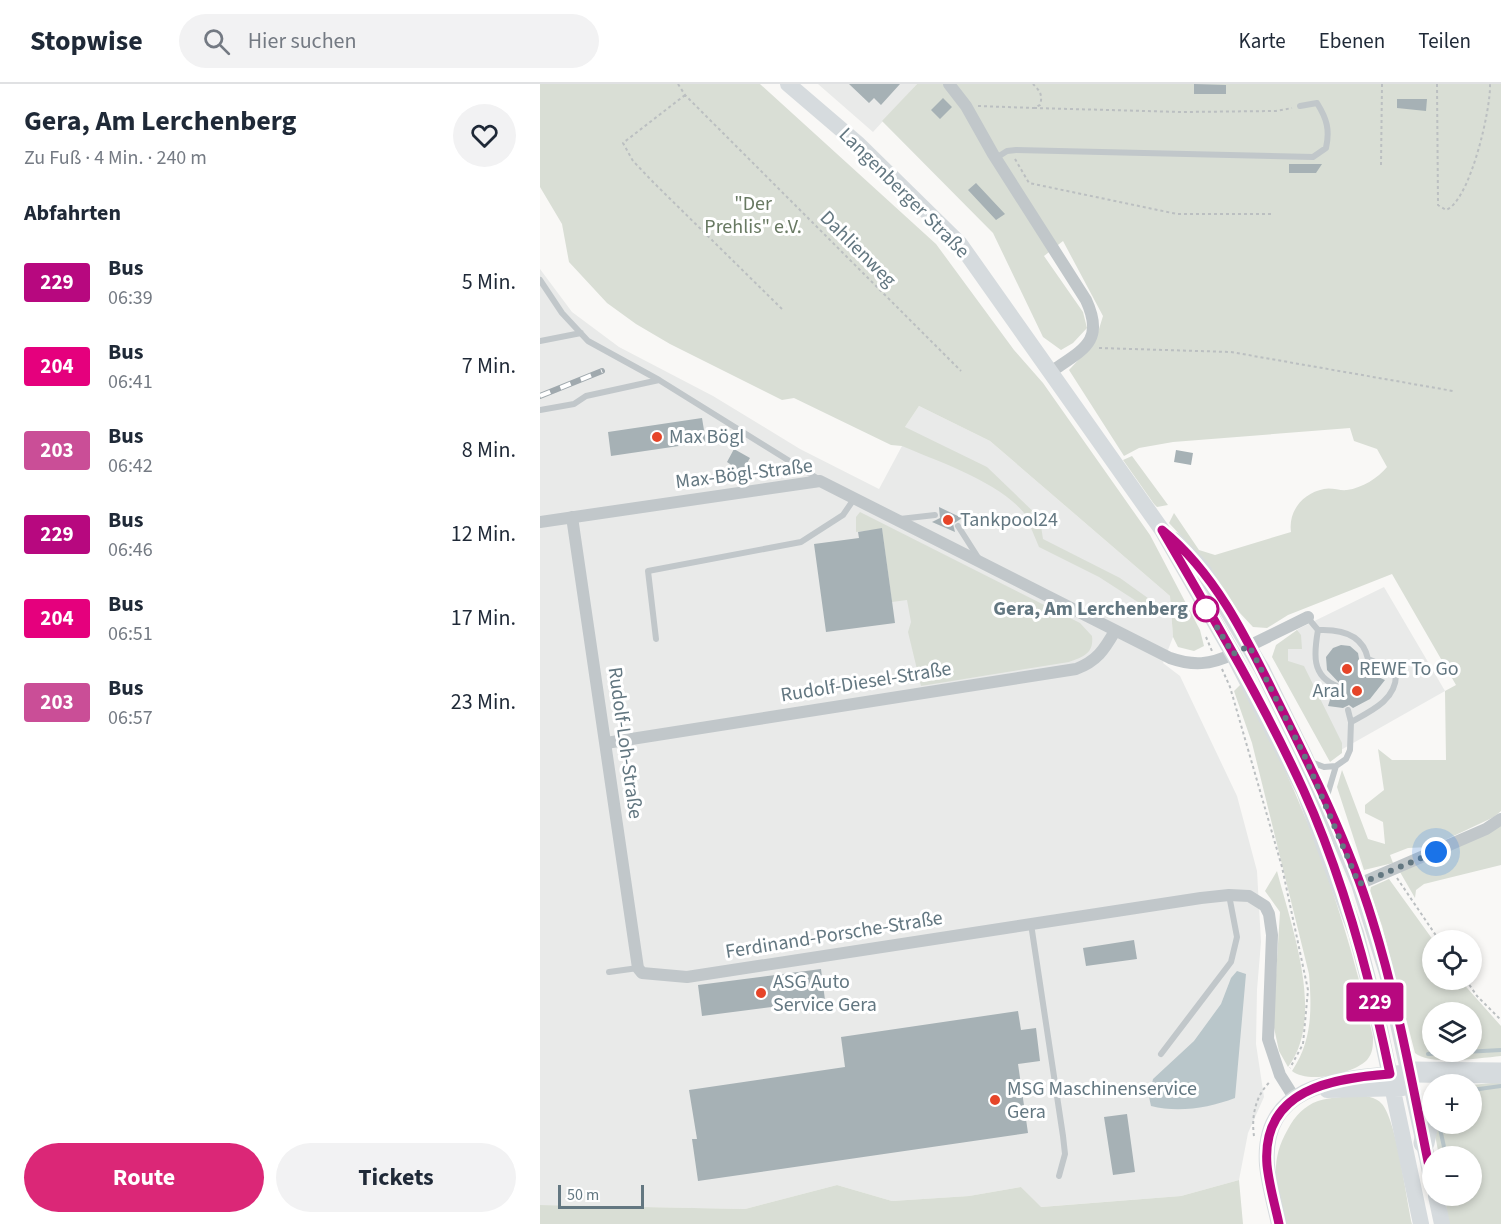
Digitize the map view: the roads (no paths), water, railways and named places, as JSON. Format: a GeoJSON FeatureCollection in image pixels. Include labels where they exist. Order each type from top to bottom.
{"type":"FeatureCollection","features":[{"type":"Feature","properties":{"kind":"highway"},"geometry":{"type":"LineString","coordinates":[[1479,1074],[1501,1073]]}},
{"type":"Feature","properties":{"kind":"highway"},"geometry":{"type":"LineString","coordinates":[[1401,1080],[1422,1078]]}},
{"type":"Feature","properties":{"kind":"highway"},"geometry":{"type":"LineString","coordinates":[[1401,1080],[1422,1081]]}},
{"type":"Feature","properties":{"kind":"highway"},"geometry":{"type":"LineString","coordinates":[[1424,1143],[1426,1134]]}},
{"type":"Feature","properties":{"kind":"main road","name":"Langenberger Straße"},"geometry":{"type":"LineString","coordinates":[[788,84],[857,143],[960,243],[1162,530],[1225,657],[1304,790],[1336,874],[1401,1080]]}},
{"type":"Feature","properties":{"kind":"main road","name":"Langenberger Straße"},"geometry":{"type":"LineString","coordinates":[[1162,530],[1202,568],[1249,646],[1326,803],[1359,884],[1387,973],[1401,1080]]}},
{"type":"Feature","properties":{"kind":"main road"},"geometry":{"type":"LineString","coordinates":[[1225,657],[1249,646]]}},
{"type":"Feature","properties":{"kind":"main road"},"geometry":{"type":"LineString","coordinates":[[1279,1224],[1267,1164],[1268,1146],[1278,1118],[1294,1099],[1306,1090],[1332,1081],[1401,1080]]}},
{"type":"Feature","properties":{"kind":"main road"},"geometry":{"type":"LineString","coordinates":[[1401,1080],[1425,1146]]}},
{"type":"Feature","properties":{"kind":"main road"},"geometry":{"type":"LineString","coordinates":[[1401,1080],[1421,1224]]}},
{"type":"Feature","properties":{"kind":"main road"},"geometry":{"type":"LineString","coordinates":[[1438,1206],[1442,1224]]}},
{"type":"Feature","properties":{"kind":"street"},"geometry":{"type":"LineString","coordinates":[[949,84],[966,106],[996,158],[1086,300],[1095,319],[1092,338],[1079,353],[1052,371]]}},
{"type":"Feature","properties":{"kind":"street","name":"Max-Bögl-Straße"},"geometry":{"type":"LineString","coordinates":[[540,522],[820,481],[1115,631],[1185,663],[1225,657]]}},
{"type":"Feature","properties":{"kind":"street","name":"Rudolf-Loh-Straße"},"geometry":{"type":"LineString","coordinates":[[572,517],[640,970]]}},
{"type":"Feature","properties":{"kind":"street"},"geometry":{"type":"LineString","coordinates":[[1249,646],[1308,617]]}},
{"type":"Feature","properties":{"kind":"street","name":"Rudolf-Diesel-Straße"},"geometry":{"type":"LineString","coordinates":[[606,743],[1076,669],[1091,663],[1101,654],[1115,631]]}},
{"type":"Feature","properties":{"kind":"street"},"geometry":{"type":"LineString","coordinates":[[1359,884],[1486,829],[1501,819]]}},
{"type":"Feature","properties":{"kind":"street","name":"Ferdinand-Porsche-Straße"},"geometry":{"type":"LineString","coordinates":[[640,970],[687,977],[1228,895],[1257,900],[1269,914],[1272,935],[1267,1028],[1272,1057],[1294,1099]]}},
{"type":"Feature","properties":{"kind":"lane"},"geometry":{"type":"LineString","coordinates":[[996,158],[1011,151],[1313,157],[1326,148],[1329,136],[1328,124],[1317,103],[1300,106]]}},
{"type":"Feature","properties":{"kind":"lane"},"geometry":{"type":"LineString","coordinates":[[540,280],[562,313],[588,341],[659,380],[820,481]]}},
{"type":"Feature","properties":{"kind":"lane"},"geometry":{"type":"LineString","coordinates":[[540,341],[581,333]]}},
{"type":"Feature","properties":{"kind":"lane"},"geometry":{"type":"LineString","coordinates":[[540,410],[574,404],[586,396],[659,380]]}},
{"type":"Feature","properties":{"kind":"lane"},"geometry":{"type":"LineString","coordinates":[[656,639],[648,571],[801,542],[843,515],[855,499]]}},
{"type":"Feature","properties":{"kind":"lane"},"geometry":{"type":"LineString","coordinates":[[898,520],[935,515]]}},
{"type":"Feature","properties":{"kind":"lane"},"geometry":{"type":"LineString","coordinates":[[958,526],[981,562]]}},
{"type":"Feature","properties":{"kind":"lane"},"geometry":{"type":"LineString","coordinates":[[1308,617],[1318,630],[1316,667],[1321,676],[1337,686]]}},
{"type":"Feature","properties":{"kind":"lane"},"geometry":{"type":"LineString","coordinates":[[1318,630],[1347,632],[1362,645],[1368,659],[1366,672]]}},
{"type":"Feature","properties":{"kind":"lane"},"geometry":{"type":"LineString","coordinates":[[1351,722],[1376,707],[1396,686],[1396,675],[1387,667],[1368,659]]}},
{"type":"Feature","properties":{"kind":"lane"},"geometry":{"type":"LineString","coordinates":[[1305,757],[1324,767],[1336,766],[1346,759],[1350,750],[1351,722],[1348,710]]}},
{"type":"Feature","properties":{"kind":"lane"},"geometry":{"type":"LineString","coordinates":[[1326,803],[1330,780],[1336,766]]}},
{"type":"Feature","properties":{"kind":"lane"},"geometry":{"type":"LineString","coordinates":[[1161,1054],[1231,962],[1237,936],[1228,895]]}},
{"type":"Feature","properties":{"kind":"lane"},"geometry":{"type":"LineString","coordinates":[[1031,924],[1064,1145],[1065,1154],[1059,1176]]}},
{"type":"Feature","properties":{"kind":"lane"},"geometry":{"type":"LineString","coordinates":[[609,972],[640,970]]}},
{"type":"Feature","properties":{"kind":"waterway"},"geometry":{"type":"LineString","coordinates":[[1482,1051],[1501,1050]]}},
{"type":"Feature","properties":{"kind":"waterway"},"geometry":{"type":"LineString","coordinates":[[1482,1089],[1501,1086]]}},
{"type":"Feature","properties":{"kind":"waterway"},"geometry":{"type":"LineString","coordinates":[[1441,1134],[1444,1146]]}},
{"type":"Feature","properties":{"kind":"railway"},"geometry":{"type":"LineString","coordinates":[[540,396],[602,371]]}},
{"type":"Feature","properties":{"kind":"place","name":"Max Bögl"},"geometry":{"type":"Point","coordinates":[657,437]}},
{"type":"Feature","properties":{"kind":"place","name":"Tankpool24"},"geometry":{"type":"Point","coordinates":[948,520]}},
{"type":"Feature","properties":{"kind":"place","name":"Gera, Am Lerchenberg"},"geometry":{"type":"Point","coordinates":[1206,609]}},
{"type":"Feature","properties":{"kind":"place","name":"REWE To Go"},"geometry":{"type":"Point","coordinates":[1347,669]}},
{"type":"Feature","properties":{"kind":"place","name":"Aral"},"geometry":{"type":"Point","coordinates":[1357,691]}},
{"type":"Feature","properties":{"kind":"place","name":"ASG Auto Service Gera"},"geometry":{"type":"Point","coordinates":[761,993]}},
{"type":"Feature","properties":{"kind":"place","name":"MSG Maschinenservice Gera"},"geometry":{"type":"Point","coordinates":[995,1100]}},
{"type":"Feature","properties":{"kind":"park label","name":"\"Der Prehlis\" e.V."},"geometry":{"type":"Point","coordinates":[753,216]}}]}
